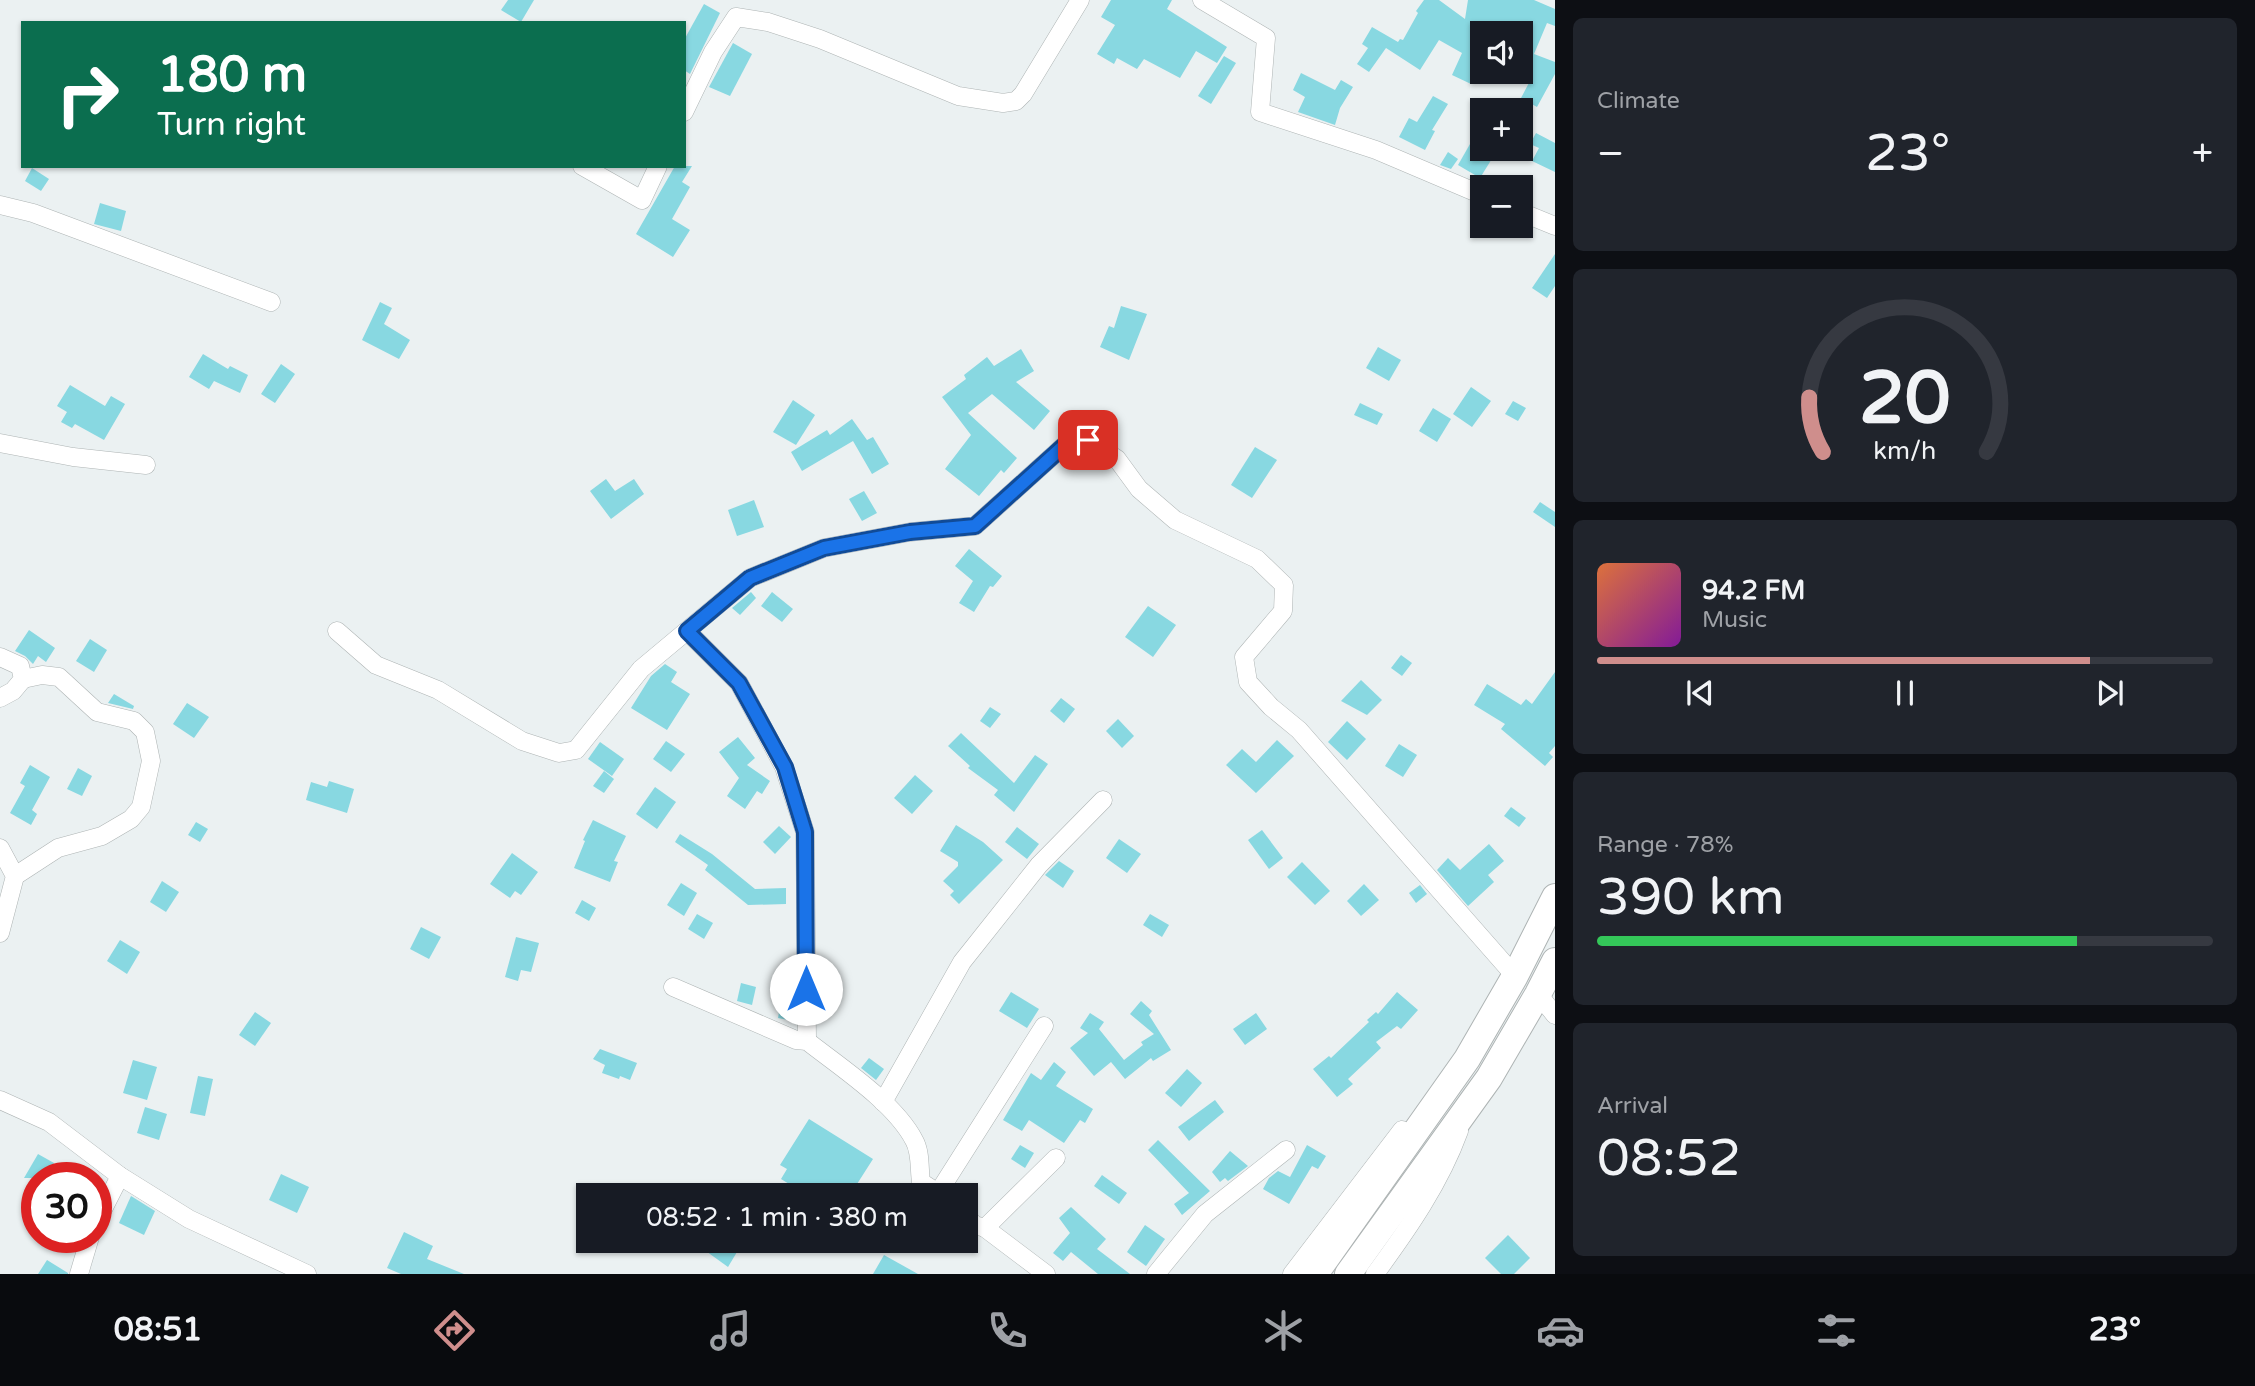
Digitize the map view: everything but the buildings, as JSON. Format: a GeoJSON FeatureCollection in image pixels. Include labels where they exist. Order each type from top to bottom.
{"type":"FeatureCollection","features":[{"type":"Feature","properties":{"kind":"highway"},"geometry":{"type":"LineString","coordinates":[[1315,1274],[1442,1097],[1515,976],[1555,897]]}},
{"type":"Feature","properties":{"kind":"highway"},"geometry":{"type":"LineString","coordinates":[[1348,1274],[1489,1078],[1555,961]]}},
{"type":"Feature","properties":{"kind":"street"},"geometry":{"type":"LineString","coordinates":[[686,108],[713,52],[736,17],[768,22],[820,39],[958,96],[1003,103],[1016,101],[1023,94],[1080,0]]}},
{"type":"Feature","properties":{"kind":"street"},"geometry":{"type":"LineString","coordinates":[[1202,0],[1266,38],[1260,112],[1376,150],[1470,190]]}},
{"type":"Feature","properties":{"kind":"street"},"geometry":{"type":"LineString","coordinates":[[586,168],[642,200],[657,168]]}},
{"type":"Feature","properties":{"kind":"street"},"geometry":{"type":"LineString","coordinates":[[0,205],[33,213],[271,302]]}},
{"type":"Feature","properties":{"kind":"street"},"geometry":{"type":"LineString","coordinates":[[1533,217],[1555,226]]}},
{"type":"Feature","properties":{"kind":"street"},"geometry":{"type":"LineString","coordinates":[[337,631],[376,665],[438,690],[522,741],[559,753],[576,750],[641,669],[750,578],[824,548],[910,532],[975,526],[1067,443],[1088,440],[1117,459],[1139,489],[1175,520],[1257,559],[1284,586],[1283,611],[1244,657],[1248,682],[1271,707],[1299,730],[1515,976]]}},
{"type":"Feature","properties":{"kind":"street"},"geometry":{"type":"LineString","coordinates":[[0,443],[73,457],[146,465]]}},
{"type":"Feature","properties":{"kind":"street"},"geometry":{"type":"LineString","coordinates":[[687,631],[739,683],[785,767],[805,832],[807,1041]]}},
{"type":"Feature","properties":{"kind":"street"},"geometry":{"type":"LineString","coordinates":[[0,657],[20,666],[23,679]]}},
{"type":"Feature","properties":{"kind":"street"},"geometry":{"type":"LineString","coordinates":[[0,698],[13,691],[23,679],[42,675],[59,677],[97,712],[134,721],[145,732],[150,761],[141,807],[131,819],[102,836],[58,848],[15,876],[0,933]]}},
{"type":"Feature","properties":{"kind":"street"},"geometry":{"type":"LineString","coordinates":[[883,1101],[962,962],[1038,865],[1103,800]]}},
{"type":"Feature","properties":{"kind":"street"},"geometry":{"type":"LineString","coordinates":[[0,848],[15,876]]}},
{"type":"Feature","properties":{"kind":"street"},"geometry":{"type":"LineString","coordinates":[[673,987],[796,1040],[807,1041],[883,1101],[914,1140],[922,1183]]}},
{"type":"Feature","properties":{"kind":"street"},"geometry":{"type":"LineString","coordinates":[[1538,994],[1555,1015]]}},
{"type":"Feature","properties":{"kind":"street"},"geometry":{"type":"LineString","coordinates":[[946,1183],[1044,1026]]}},
{"type":"Feature","properties":{"kind":"street"},"geometry":{"type":"LineString","coordinates":[[1292,1274],[1407,1123],[1442,1097]]}},
{"type":"Feature","properties":{"kind":"street"},"geometry":{"type":"LineString","coordinates":[[0,1100],[49,1122],[120,1176],[189,1219],[307,1274]]}},
{"type":"Feature","properties":{"kind":"street"},"geometry":{"type":"LineString","coordinates":[[1375,1274],[1431,1192],[1450,1156],[1465,1114]]}},
{"type":"Feature","properties":{"kind":"street"},"geometry":{"type":"LineString","coordinates":[[1156,1274],[1205,1214],[1286,1150]]}},
{"type":"Feature","properties":{"kind":"street"},"geometry":{"type":"LineString","coordinates":[[985,1228],[1056,1158]]}},
{"type":"Feature","properties":{"kind":"street"},"geometry":{"type":"LineString","coordinates":[[112,1192],[120,1176]]}},
{"type":"Feature","properties":{"kind":"street"},"geometry":{"type":"LineString","coordinates":[[978,1226],[985,1228],[1046,1274]]}},
{"type":"Feature","properties":{"kind":"street"},"geometry":{"type":"LineString","coordinates":[[79,1274],[85,1253]]}},
{"type":"Feature","properties":{"kind":"route"},"geometry":{"type":"LineString","coordinates":[[806,989],[805,832],[785,767],[739,683],[687,631],[750,578],[824,548],[910,532],[975,526],[1067,443],[1088,440]]}}]}
